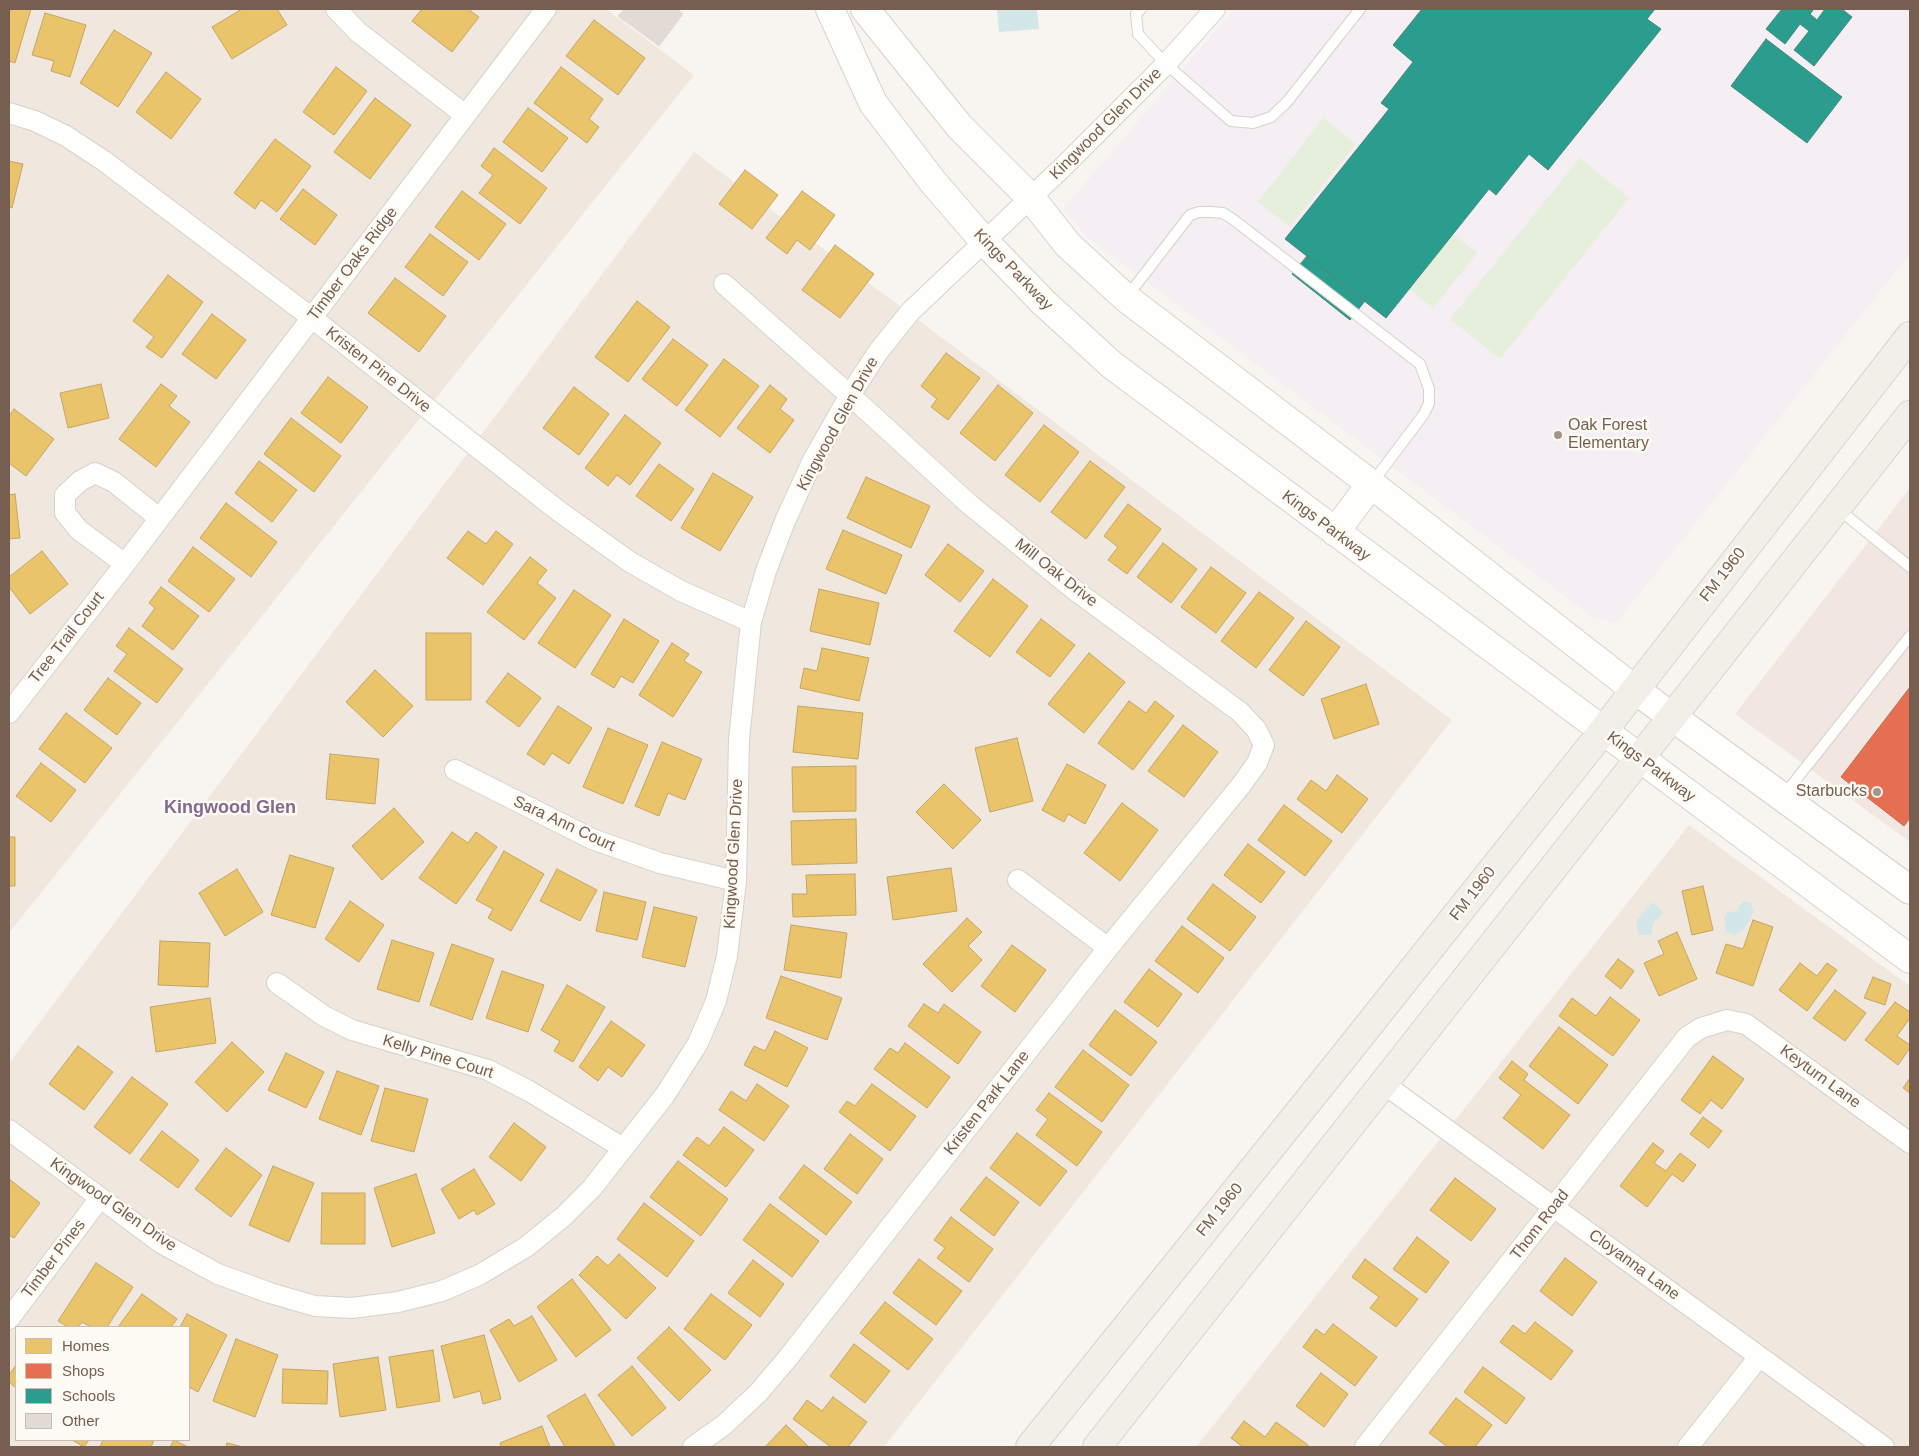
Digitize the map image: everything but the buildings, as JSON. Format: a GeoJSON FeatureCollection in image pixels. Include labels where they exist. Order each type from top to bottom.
{"type":"FeatureCollection","features":[{"type":"Feature","properties":{"kind":"main road","name":"FM 1960"},"geometry":{"type":"LineString","coordinates":[[1030,1447],[1339,1063],[1602,731],[1910,336]]}},
{"type":"Feature","properties":{"kind":"main road"},"geometry":{"type":"LineString","coordinates":[[1097,1447],[1910,415]]}},
{"type":"Feature","properties":{"kind":"street"},"geometry":{"type":"LineString","coordinates":[[336,9],[358,32],[465,115]]}},
{"type":"Feature","properties":{"kind":"street","name":"Timber Oaks Ridge"},"geometry":{"type":"LineString","coordinates":[[159,518],[546,9]]}},
{"type":"Feature","properties":{"kind":"street","name":"Kings Parkway"},"geometry":{"type":"LineString","coordinates":[[830,9],[873,103],[933,182],[984,241],[1044,303],[1112,365],[1910,959]]}},
{"type":"Feature","properties":{"kind":"street"},"geometry":{"type":"LineString","coordinates":[[865,9],[959,126],[1031,198],[1068,245],[1126,298],[1371,484],[1634,689],[1782,797],[1906,883]]}},
{"type":"Feature","properties":{"kind":"street","name":"Kingwood Glen Drive"},"geometry":{"type":"LineString","coordinates":[[9,1130],[161,1243],[218,1274],[270,1293],[315,1306],[352,1308],[398,1302],[442,1291],[479,1275],[518,1252],[569,1211],[592,1188],[664,1094],[698,1043],[716,1001],[727,956],[736,880],[739,740],[751,622],[766,571],[785,521],[813,460],[850,395],[878,352],[910,312],[1031,198],[1166,64],[1215,9]]}},
{"type":"Feature","properties":{"kind":"street","name":"Kristen Pine Drive"},"geometry":{"type":"LineString","coordinates":[[9,113],[35,121],[66,136],[104,161],[312,318],[560,512],[630,562],[681,592],[751,622]]}},
{"type":"Feature","properties":{"kind":"street","name":"Mill Oak Drive"},"geometry":{"type":"LineString","coordinates":[[724,284],[850,395],[969,504],[1076,590],[1240,712],[1256,728],[1264,745]]}},
{"type":"Feature","properties":{"kind":"street"},"geometry":{"type":"LineString","coordinates":[[125,564],[79,530],[65,513],[65,495],[80,480],[95,473],[114,482],[159,518]]}},
{"type":"Feature","properties":{"kind":"street"},"geometry":{"type":"LineString","coordinates":[[1335,532],[1371,484]]}},
{"type":"Feature","properties":{"kind":"street","name":"Tree Trail Court"},"geometry":{"type":"LineString","coordinates":[[9,713],[159,518]]}},
{"type":"Feature","properties":{"kind":"street","name":"Kristen Park Lane"},"geometry":{"type":"LineString","coordinates":[[694,1447],[724,1425],[758,1393],[787,1359],[1108,948],[1242,784],[1258,763],[1264,745]]}},
{"type":"Feature","properties":{"kind":"street","name":"Sara Ann Court"},"geometry":{"type":"LineString","coordinates":[[455,770],[592,840],[660,863],[736,880]]}},
{"type":"Feature","properties":{"kind":"street"},"geometry":{"type":"LineString","coordinates":[[1018,880],[1108,948]]}},
{"type":"Feature","properties":{"kind":"street","name":"Kelly Pine Court"},"geometry":{"type":"LineString","coordinates":[[277,983],[324,1016],[352,1030],[488,1070],[528,1091],[624,1148]]}},
{"type":"Feature","properties":{"kind":"street","name":"Keyturn Lane"},"geometry":{"type":"LineString","coordinates":[[1727,1020],[1746,1024],[1910,1143]]}},
{"type":"Feature","properties":{"kind":"street","name":"Thom Road"},"geometry":{"type":"LineString","coordinates":[[1365,1447],[1687,1037],[1701,1028],[1727,1020]]}},
{"type":"Feature","properties":{"kind":"street","name":"Cloyanna Lane"},"geometry":{"type":"LineString","coordinates":[[1384,1084],[1884,1447]]}},
{"type":"Feature","properties":{"kind":"street","name":"Timber Pines"},"geometry":{"type":"LineString","coordinates":[[9,1319],[100,1198]]}},
{"type":"Feature","properties":{"kind":"street"},"geometry":{"type":"LineString","coordinates":[[1688,1447],[1759,1356]]}},
{"type":"Feature","properties":{"kind":"lane"},"geometry":{"type":"LineString","coordinates":[[1141,9],[1136,14],[1138,34],[1166,64],[1231,121],[1253,122],[1270,117],[1287,102],[1360,9]]}},
{"type":"Feature","properties":{"kind":"lane"},"geometry":{"type":"LineString","coordinates":[[1126,298],[1190,215],[1199,212],[1223,213],[1234,220],[1420,364],[1426,376],[1429,403],[1424,414],[1371,484]]}},
{"type":"Feature","properties":{"kind":"lane"},"geometry":{"type":"LineString","coordinates":[[1836,508],[1910,567]]}},
{"type":"Feature","properties":{"kind":"lane"},"geometry":{"type":"LineString","coordinates":[[1782,797],[1910,636]]}},
{"type":"Feature","properties":{"kind":"shaded area"},"geometry":{"type":"Polygon","coordinates":[[[9,9],[606,9],[694,75],[9,933],[9,9]]]}},
{"type":"Feature","properties":{"kind":"shaded area"},"geometry":{"type":"Polygon","coordinates":[[[997,9],[1037,9],[1039,29],[999,32],[997,9]]]}},
{"type":"Feature","properties":{"kind":"shaded area","name":"Oak Forest Elementary"},"geometry":{"type":"Polygon","coordinates":[[[1234,9],[1910,9],[1910,254],[1616,623],[1592,617],[1088,238],[1063,209],[1234,9]]]}},
{"type":"Feature","properties":{"kind":"shaded area"},"geometry":{"type":"Polygon","coordinates":[[[694,152],[1452,720],[884,1447],[9,1447],[9,1063],[694,152]]]}},
{"type":"Feature","properties":{"kind":"shaded area"},"geometry":{"type":"Polygon","coordinates":[[[1910,488],[1910,842],[1735,714],[1910,488]]]}},
{"type":"Feature","properties":{"kind":"shaded area"},"geometry":{"type":"Polygon","coordinates":[[[1689,825],[1910,986],[1910,1447],[1196,1447],[1689,825]]]}},
{"type":"Feature","properties":{"kind":"shaded area"},"geometry":{"type":"Polygon","coordinates":[[[1743,901],[1750,903],[1754,910],[1749,921],[1744,929],[1735,935],[1726,932],[1724,917],[1728,912],[1737,911],[1743,901]]]}},
{"type":"Feature","properties":{"kind":"shaded area"},"geometry":{"type":"Polygon","coordinates":[[[1653,902],[1663,913],[1652,924],[1652,935],[1638,935],[1636,921],[1653,902]]]}},
{"type":"Feature","properties":{"kind":"green space"},"geometry":{"type":"Polygon","coordinates":[[[1323,118],[1356,144],[1290,227],[1258,202],[1323,118]]]}},
{"type":"Feature","properties":{"kind":"green space"},"geometry":{"type":"Polygon","coordinates":[[[1580,158],[1629,198],[1500,359],[1450,319],[1580,158]]]}},
{"type":"Feature","properties":{"kind":"green space"},"geometry":{"type":"Polygon","coordinates":[[[1453,234],[1477,253],[1433,308],[1409,289],[1453,234]]]}},
{"type":"Feature","properties":{"kind":"place","name":"Oak Forest Elementary"},"geometry":{"type":"Point","coordinates":[1558,435]}},
{"type":"Feature","properties":{"kind":"place","name":"Starbucks"},"geometry":{"type":"Point","coordinates":[1877,792]}},
{"type":"Feature","properties":{"kind":"district","name":"Kingwood Glen"},"geometry":{"type":"Point","coordinates":[230,808]}}]}
